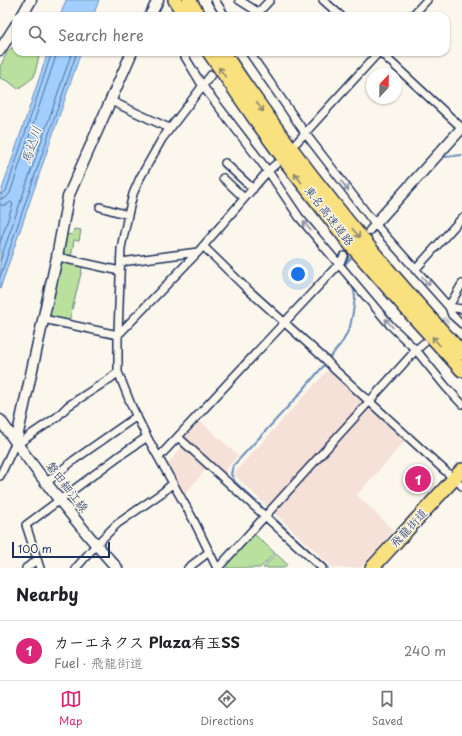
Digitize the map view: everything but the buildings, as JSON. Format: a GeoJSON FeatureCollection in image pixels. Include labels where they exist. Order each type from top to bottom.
{"type":"FeatureCollection","features":[{"type":"Feature","properties":{"kind":"highway"},"geometry":{"type":"LineString","coordinates":[[175,0],[182,12]]}},
{"type":"Feature","properties":{"kind":"highway"},"geometry":{"type":"LineString","coordinates":[[189,0],[196,12]]}},
{"type":"Feature","properties":{"kind":"highway","name":"東名高速道路"},"geometry":{"type":"LineString","coordinates":[[212,56],[254,119],[338,229],[396,298],[462,370]]}},
{"type":"Feature","properties":{"kind":"highway","name":"東名高速道路"},"geometry":{"type":"LineString","coordinates":[[226,56],[264,112],[330,200],[420,308],[462,353]]}},
{"type":"Feature","properties":{"kind":"highway","name":"飛龍街道"},"geometry":{"type":"LineString","coordinates":[[372,568],[460,481]]}},
{"type":"Feature","properties":{"kind":"highway","name":"飛龍街道"},"geometry":{"type":"LineString","coordinates":[[384,568],[460,481]]}},
{"type":"Feature","properties":{"kind":"street"},"geometry":{"type":"LineString","coordinates":[[24,12],[31,0]]}},
{"type":"Feature","properties":{"kind":"street"},"geometry":{"type":"LineString","coordinates":[[215,0],[222,12]]}},
{"type":"Feature","properties":{"kind":"street"},"geometry":{"type":"LineString","coordinates":[[239,0],[254,12]]}},
{"type":"Feature","properties":{"kind":"street"},"geometry":{"type":"LineString","coordinates":[[259,12],[270,0]]}},
{"type":"Feature","properties":{"kind":"street"},"geometry":{"type":"LineString","coordinates":[[323,0],[336,12]]}},
{"type":"Feature","properties":{"kind":"street"},"geometry":{"type":"LineString","coordinates":[[416,12],[427,0]]}},
{"type":"Feature","properties":{"kind":"street"},"geometry":{"type":"LineString","coordinates":[[0,50],[12,31]]}},
{"type":"Feature","properties":{"kind":"street"},"geometry":{"type":"LineString","coordinates":[[0,476],[16,443],[57,257],[68,197],[130,56]]}},
{"type":"Feature","properties":{"kind":"street"},"geometry":{"type":"LineString","coordinates":[[184,56],[202,85],[268,172],[299,217],[390,325],[416,350],[462,404]]}},
{"type":"Feature","properties":{"kind":"street"},"geometry":{"type":"LineString","coordinates":[[252,56],[305,133],[375,228],[448,306],[450,317],[462,324]]}},
{"type":"Feature","properties":{"kind":"street"},"geometry":{"type":"LineString","coordinates":[[297,142],[376,56]]}},
{"type":"Feature","properties":{"kind":"street"},"geometry":{"type":"LineString","coordinates":[[375,228],[462,128],[384,56]]}},
{"type":"Feature","properties":{"kind":"street"},"geometry":{"type":"LineString","coordinates":[[210,75],[169,128],[140,178],[133,194],[121,248],[118,372],[147,437],[193,519],[218,568],[424,343]]}},
{"type":"Feature","properties":{"kind":"street"},"geometry":{"type":"LineString","coordinates":[[110,101],[169,128]]}},
{"type":"Feature","properties":{"kind":"street"},"geometry":{"type":"LineString","coordinates":[[225,163],[253,188]]}},
{"type":"Feature","properties":{"kind":"street"},"geometry":{"type":"LineString","coordinates":[[118,335],[200,249],[276,164]]}},
{"type":"Feature","properties":{"kind":"street"},"geometry":{"type":"LineString","coordinates":[[223,178],[244,198]]}},
{"type":"Feature","properties":{"kind":"street"},"geometry":{"type":"LineString","coordinates":[[100,207],[128,215]]}},
{"type":"Feature","properties":{"kind":"street"},"geometry":{"type":"LineString","coordinates":[[415,270],[460,223]]}},
{"type":"Feature","properties":{"kind":"street"},"geometry":{"type":"LineString","coordinates":[[121,262],[200,249]]}},
{"type":"Feature","properties":{"kind":"street"},"geometry":{"type":"LineString","coordinates":[[200,249],[460,481]]}},
{"type":"Feature","properties":{"kind":"street"},"geometry":{"type":"LineString","coordinates":[[159,457],[340,265],[344,256]]}},
{"type":"Feature","properties":{"kind":"street"},"geometry":{"type":"LineString","coordinates":[[57,257],[120,271]]}},
{"type":"Feature","properties":{"kind":"street"},"geometry":{"type":"LineString","coordinates":[[448,306],[462,284]]}},
{"type":"Feature","properties":{"kind":"street"},"geometry":{"type":"LineString","coordinates":[[448,306],[462,309]]}},
{"type":"Feature","properties":{"kind":"street"},"geometry":{"type":"LineString","coordinates":[[43,319],[118,335]]}},
{"type":"Feature","properties":{"kind":"street"},"geometry":{"type":"LineString","coordinates":[[16,443],[57,417],[68,406],[118,372]]}},
{"type":"Feature","properties":{"kind":"street"},"geometry":{"type":"LineString","coordinates":[[46,483],[74,460],[137,416]]}},
{"type":"Feature","properties":{"kind":"street","name":"磐田細江線"},"geometry":{"type":"LineString","coordinates":[[0,420],[59,500],[117,568]]}},
{"type":"Feature","properties":{"kind":"street"},"geometry":{"type":"LineString","coordinates":[[40,568],[26,525],[147,437]]}},
{"type":"Feature","properties":{"kind":"street"},"geometry":{"type":"LineString","coordinates":[[178,437],[322,568]]}},
{"type":"Feature","properties":{"kind":"street"},"geometry":{"type":"LineString","coordinates":[[76,568],[117,524],[163,492],[173,483]]}},
{"type":"Feature","properties":{"kind":"street"},"geometry":{"type":"LineString","coordinates":[[188,568],[209,552]]}},
{"type":"Feature","properties":{"kind":"street"},"geometry":{"type":"LineString","coordinates":[[26,568],[37,560]]}},
{"type":"Feature","properties":{"kind":"shaded area"},"geometry":{"type":"Polygon","coordinates":[[[328,370],[406,440],[357,495],[394,531],[360,568],[333,568],[233,474],[328,370]]]}},
{"type":"Feature","properties":{"kind":"shaded area"},"geometry":{"type":"Polygon","coordinates":[[[200,421],[238,455],[227,469],[226,475],[185,437],[200,421]]]}},
{"type":"Feature","properties":{"kind":"shaded area"},"geometry":{"type":"Polygon","coordinates":[[[183,446],[207,468],[184,495],[167,464],[183,446]]]}},
{"type":"Feature","properties":{"kind":"green space"},"geometry":{"type":"Polygon","coordinates":[[[12,48],[12,56],[39,56],[34,77],[18,89],[8,81],[0,78],[0,67],[7,52],[12,48]]]}},
{"type":"Feature","properties":{"kind":"green space"},"geometry":{"type":"Polygon","coordinates":[[[74,229],[81,230],[79,241],[74,240],[71,258],[62,254],[67,234],[72,235],[74,229]]]}},
{"type":"Feature","properties":{"kind":"green space"},"geometry":{"type":"Polygon","coordinates":[[[60,260],[83,265],[69,322],[49,318],[48,316],[60,260]]]}},
{"type":"Feature","properties":{"kind":"green space"},"geometry":{"type":"Polygon","coordinates":[[[254,534],[275,553],[260,568],[227,568],[224,565],[254,534]]]}},
{"type":"Feature","properties":{"kind":"green space"},"geometry":{"type":"Polygon","coordinates":[[[276,554],[287,564],[284,568],[263,568],[276,554]]]}},
{"type":"Feature","properties":{"kind":"water"},"geometry":{"type":"Polygon","coordinates":[[[66,0],[99,0],[94,12],[62,12],[66,0]]]}},
{"type":"Feature","properties":{"kind":"water","name":"馬込川"},"geometry":{"type":"Polygon","coordinates":[[[47,56],[80,56],[0,289],[0,195],[47,56]]]}},
{"type":"Feature","properties":{"kind":"waterway"},"geometry":{"type":"LineString","coordinates":[[445,157],[462,155]]}},
{"type":"Feature","properties":{"kind":"waterway"},"geometry":{"type":"LineString","coordinates":[[380,226],[387,219]]}},
{"type":"Feature","properties":{"kind":"waterway"},"geometry":{"type":"LineString","coordinates":[[370,236],[377,229]]}},
{"type":"Feature","properties":{"kind":"waterway"},"geometry":{"type":"LineString","coordinates":[[345,269],[346,263],[351,258]]}},
{"type":"Feature","properties":{"kind":"waterway"},"geometry":{"type":"LineString","coordinates":[[328,360],[343,341],[350,327],[353,312],[355,297],[354,291],[344,276],[344,273]]}},
{"type":"Feature","properties":{"kind":"waterway"},"geometry":{"type":"LineString","coordinates":[[326,363],[233,466],[231,474],[235,482],[328,568]]}},
{"type":"Feature","properties":{"kind":"tunnel"},"geometry":{"type":"LineString","coordinates":[[437,329],[447,319]]}},
{"type":"Feature","properties":{"kind":"place","name":"カーエネクス Plaza有玉SS"},"geometry":{"type":"Point","coordinates":[418,479]}}]}
